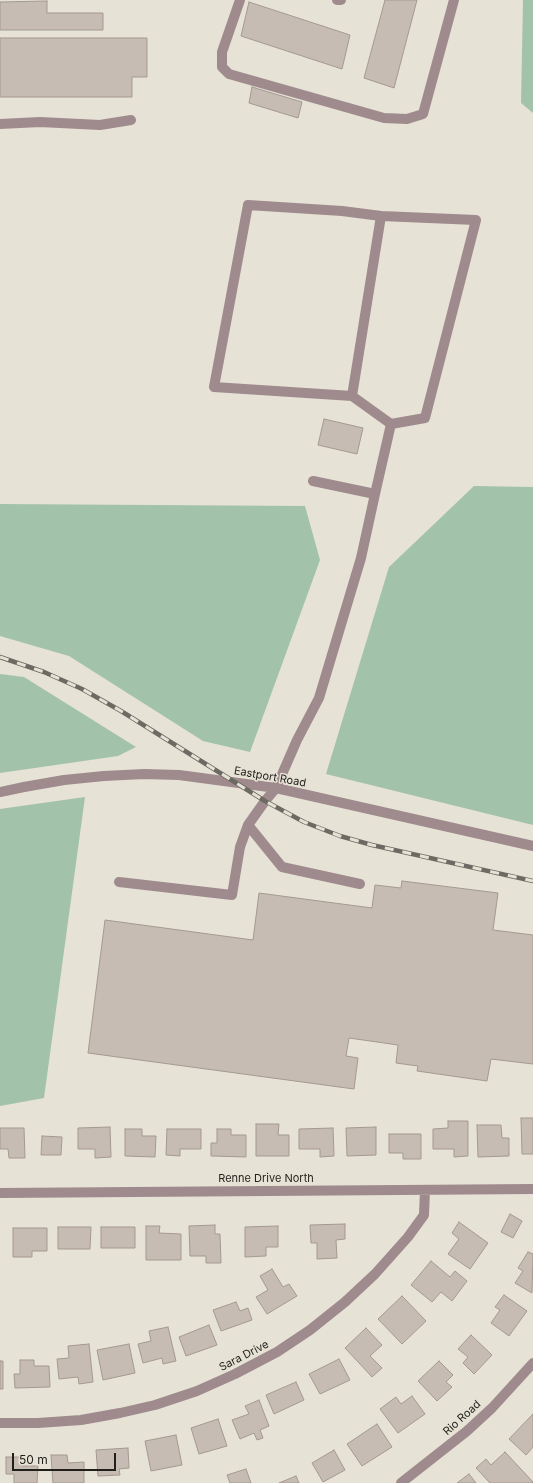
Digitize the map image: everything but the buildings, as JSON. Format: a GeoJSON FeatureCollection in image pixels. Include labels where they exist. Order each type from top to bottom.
{"type":"FeatureCollection","features":[{"type":"Feature","properties":{"kind":"street"},"geometry":{"type":"LineString","coordinates":[[240,0],[222,52],[222,67],[229,74],[384,118],[407,119],[423,114],[454,0]]}},
{"type":"Feature","properties":{"kind":"street"},"geometry":{"type":"LineString","coordinates":[[0,124],[40,122],[100,126],[131,120]]}},
{"type":"Feature","properties":{"kind":"street"},"geometry":{"type":"LineString","coordinates":[[248,205],[342,211],[381,216],[476,220],[425,418],[391,424],[352,396],[214,387],[248,205]]}},
{"type":"Feature","properties":{"kind":"street"},"geometry":{"type":"LineString","coordinates":[[352,396],[381,216]]}},
{"type":"Feature","properties":{"kind":"street"},"geometry":{"type":"LineString","coordinates":[[119,882],[232,896],[240,847],[248,825],[276,788],[297,740],[319,698],[361,558],[391,424]]}},
{"type":"Feature","properties":{"kind":"street"},"geometry":{"type":"LineString","coordinates":[[313,481],[375,494]]}},
{"type":"Feature","properties":{"kind":"street","name":"Eastport Road"},"geometry":{"type":"LineString","coordinates":[[0,792],[64,780],[104,776],[144,774],[179,775],[276,788],[533,846]]}},
{"type":"Feature","properties":{"kind":"street"},"geometry":{"type":"LineString","coordinates":[[248,825],[282,867],[360,884]]}},
{"type":"Feature","properties":{"kind":"street","name":"Renne Drive North"},"geometry":{"type":"LineString","coordinates":[[0,1192],[533,1189]]}},
{"type":"Feature","properties":{"kind":"street","name":"Sara Drive"},"geometry":{"type":"LineString","coordinates":[[0,1423],[38,1423],[81,1420],[155,1405],[197,1391],[235,1374],[277,1352],[322,1321],[346,1302],[375,1274],[408,1237],[424,1215],[425,1190]]}},
{"type":"Feature","properties":{"kind":"street","name":"Rio Road"},"geometry":{"type":"LineString","coordinates":[[401,1483],[467,1431],[492,1408],[533,1363]]}},
{"type":"Feature","properties":{"kind":"green space"},"geometry":{"type":"Polygon","coordinates":[[[523,0],[533,0],[533,113],[521,103],[523,0]]]}},
{"type":"Feature","properties":{"kind":"green space"},"geometry":{"type":"Polygon","coordinates":[[[474,486],[533,487],[533,825],[326,774],[389,567],[474,486]]]}},
{"type":"Feature","properties":{"kind":"green space"},"geometry":{"type":"Polygon","coordinates":[[[0,504],[305,506],[320,560],[250,752],[203,741],[69,656],[0,636],[0,504]]]}},
{"type":"Feature","properties":{"kind":"green space"},"geometry":{"type":"Polygon","coordinates":[[[0,674],[24,677],[136,747],[118,756],[0,773],[0,674]]]}},
{"type":"Feature","properties":{"kind":"green space"},"geometry":{"type":"Polygon","coordinates":[[[85,797],[44,1098],[0,1106],[0,809],[85,797]]]}},
{"type":"Feature","properties":{"kind":"railway"},"geometry":{"type":"LineString","coordinates":[[0,657],[44,672],[82,689],[121,711],[265,801],[304,822],[340,836],[372,845],[533,881]]}}]}
